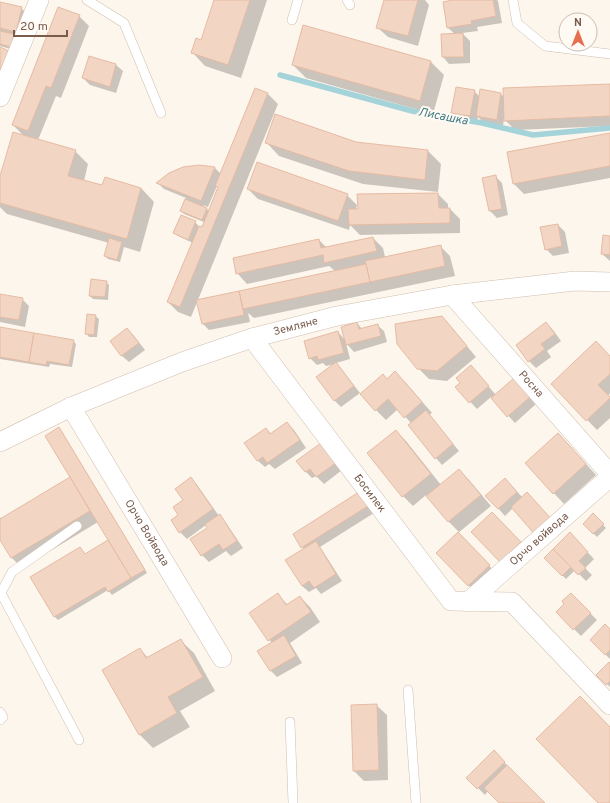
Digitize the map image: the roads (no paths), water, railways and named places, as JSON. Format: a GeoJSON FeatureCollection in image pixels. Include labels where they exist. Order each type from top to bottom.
{"type":"FeatureCollection","features":[{"type":"Feature","properties":{"kind":"street"},"geometry":{"type":"LineString","coordinates":[[1,92],[39,0]]}},
{"type":"Feature","properties":{"kind":"street","name":"Земляне"},"geometry":{"type":"LineString","coordinates":[[0,442],[71,407],[182,362],[252,338],[337,316],[452,295],[575,281],[610,282]]}},
{"type":"Feature","properties":{"kind":"street","name":"Росна"},"geometry":{"type":"LineString","coordinates":[[452,295],[610,475]]}},
{"type":"Feature","properties":{"kind":"street","name":"Босилек"},"geometry":{"type":"LineString","coordinates":[[252,338],[451,601],[512,602]]}},
{"type":"Feature","properties":{"kind":"street","name":"Орчо Войвода"},"geometry":{"type":"LineString","coordinates":[[71,407],[222,658]]}},
{"type":"Feature","properties":{"kind":"street","name":"Орчо войвода"},"geometry":{"type":"LineString","coordinates":[[468,602],[610,475]]}},
{"type":"Feature","properties":{"kind":"street"},"geometry":{"type":"LineString","coordinates":[[491,582],[610,705]]}},
{"type":"Feature","properties":{"kind":"lane"},"geometry":{"type":"LineString","coordinates":[[87,0],[124,22],[161,113]]}},
{"type":"Feature","properties":{"kind":"lane"},"geometry":{"type":"LineString","coordinates":[[292,20],[298,0]]}},
{"type":"Feature","properties":{"kind":"lane"},"geometry":{"type":"LineString","coordinates":[[513,0],[517,23],[545,46],[610,54]]}},
{"type":"Feature","properties":{"kind":"lane"},"geometry":{"type":"LineString","coordinates":[[77,526],[12,572],[1,594],[79,740]]}},
{"type":"Feature","properties":{"kind":"lane"},"geometry":{"type":"LineString","coordinates":[[408,690],[416,803]]}},
{"type":"Feature","properties":{"kind":"lane"},"geometry":{"type":"LineString","coordinates":[[0,712],[2,717],[0,720]]}},
{"type":"Feature","properties":{"kind":"lane"},"geometry":{"type":"LineString","coordinates":[[290,722],[294,803]]}},
{"type":"Feature","properties":{"kind":"waterway","name":"Лисашка"},"geometry":{"type":"LineString","coordinates":[[280,75],[412,111],[482,123],[533,135],[610,128]]}}]}
